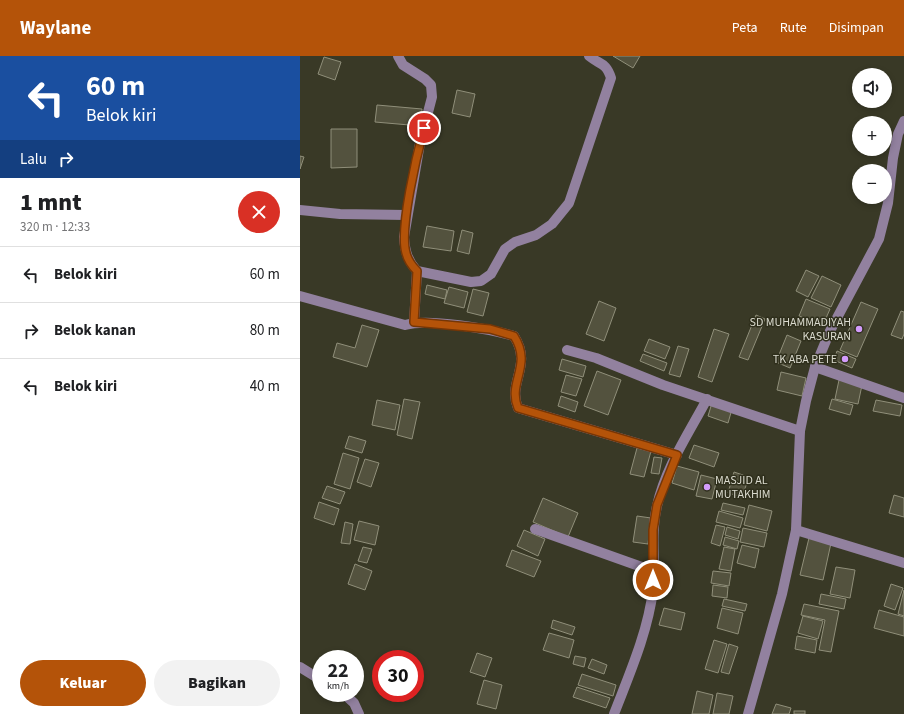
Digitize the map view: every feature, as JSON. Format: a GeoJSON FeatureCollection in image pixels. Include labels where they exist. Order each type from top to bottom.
{"type":"FeatureCollection","features":[{"type":"Feature","properties":{"kind":"street"},"geometry":{"type":"LineString","coordinates":[[398,56],[403,65],[425,79],[431,85],[432,97],[420,143],[406,215],[404,237],[409,262],[417,271],[471,282],[481,281],[491,274],[505,249],[515,242],[536,235],[552,224],[569,203],[611,78],[608,69],[600,62],[589,56]]}},
{"type":"Feature","properties":{"kind":"street"},"geometry":{"type":"LineString","coordinates":[[748,714],[782,594],[796,530],[800,431],[815,367],[838,313],[879,239],[888,203],[892,158],[898,134],[904,121]]}},
{"type":"Feature","properties":{"kind":"street"},"geometry":{"type":"LineString","coordinates":[[300,210],[340,214],[406,215]]}},
{"type":"Feature","properties":{"kind":"street"},"geometry":{"type":"LineString","coordinates":[[414,322],[417,271]]}},
{"type":"Feature","properties":{"kind":"street"},"geometry":{"type":"LineString","coordinates":[[300,296],[405,325],[414,322],[490,329],[514,336],[521,346],[522,358],[516,387],[515,401],[518,408],[677,455]]}},
{"type":"Feature","properties":{"kind":"street"},"geometry":{"type":"LineString","coordinates":[[567,350],[596,358],[663,385],[800,431]]}},
{"type":"Feature","properties":{"kind":"street"},"geometry":{"type":"LineString","coordinates":[[815,367],[904,398]]}},
{"type":"Feature","properties":{"kind":"street"},"geometry":{"type":"LineString","coordinates":[[614,714],[643,634],[653,589],[653,530],[657,505],[677,455],[707,399]]}},
{"type":"Feature","properties":{"kind":"street"},"geometry":{"type":"LineString","coordinates":[[535,529],[653,571]]}},
{"type":"Feature","properties":{"kind":"street"},"geometry":{"type":"LineString","coordinates":[[796,530],[904,563]]}},
{"type":"Feature","properties":{"kind":"street"},"geometry":{"type":"LineString","coordinates":[[300,667],[312,674]]}},
{"type":"Feature","properties":{"kind":"street"},"geometry":{"type":"LineString","coordinates":[[353,702],[359,714]]}},
{"type":"Feature","properties":{"kind":"building"},"geometry":{"type":"Polygon","coordinates":[[[613,56],[640,56],[633,68],[613,56]]]}},
{"type":"Feature","properties":{"kind":"building"},"geometry":{"type":"Polygon","coordinates":[[[324,57],[341,62],[335,80],[318,74],[324,57]]]}},
{"type":"Feature","properties":{"kind":"building"},"geometry":{"type":"Polygon","coordinates":[[[457,90],[475,94],[470,117],[452,113],[457,90]]]}},
{"type":"Feature","properties":{"kind":"building"},"geometry":{"type":"Polygon","coordinates":[[[377,105],[422,109],[421,126],[375,122],[377,105]]]}},
{"type":"Feature","properties":{"kind":"building"},"geometry":{"type":"Polygon","coordinates":[[[331,129],[357,129],[357,167],[331,168],[331,129]]]}},
{"type":"Feature","properties":{"kind":"building"},"geometry":{"type":"Polygon","coordinates":[[[300,156],[304,157],[300,169],[300,156]]]}},
{"type":"Feature","properties":{"kind":"building"},"geometry":{"type":"Polygon","coordinates":[[[427,226],[454,231],[451,251],[423,247],[427,226]]]}},
{"type":"Feature","properties":{"kind":"building"},"geometry":{"type":"Polygon","coordinates":[[[462,230],[473,233],[469,254],[457,251],[462,230]]]}},
{"type":"Feature","properties":{"kind":"building"},"geometry":{"type":"Polygon","coordinates":[[[806,270],[819,276],[808,297],[796,291],[806,270]]]}},
{"type":"Feature","properties":{"kind":"building"},"geometry":{"type":"Polygon","coordinates":[[[822,276],[841,285],[831,307],[811,298],[822,276]]]}},
{"type":"Feature","properties":{"kind":"building"},"geometry":{"type":"Polygon","coordinates":[[[427,285],[447,290],[445,299],[425,294],[427,285]]]}},
{"type":"Feature","properties":{"kind":"building"},"geometry":{"type":"Polygon","coordinates":[[[449,287],[468,292],[464,308],[444,303],[449,287]]]}},
{"type":"Feature","properties":{"kind":"building"},"geometry":{"type":"Polygon","coordinates":[[[473,289],[489,293],[483,316],[467,312],[473,289]]]}},
{"type":"Feature","properties":{"kind":"building"},"geometry":{"type":"Polygon","coordinates":[[[806,299],[830,309],[823,325],[799,316],[806,299]]]}},
{"type":"Feature","properties":{"kind":"building"},"geometry":{"type":"Polygon","coordinates":[[[599,301],[616,308],[604,341],[586,334],[599,301]]]}},
{"type":"Feature","properties":{"kind":"building","name":"SD MUHAMMADIYAH KASURAN"},"geometry":{"type":"Polygon","coordinates":[[[861,302],[878,309],[857,357],[840,350],[861,302]]]}},
{"type":"Feature","properties":{"kind":"building"},"geometry":{"type":"Polygon","coordinates":[[[901,311],[904,312],[904,334],[902,339],[891,335],[901,311]]]}},
{"type":"Feature","properties":{"kind":"building"},"geometry":{"type":"Polygon","coordinates":[[[756,315],[765,319],[748,360],[739,357],[756,315]]]}},
{"type":"Feature","properties":{"kind":"building"},"geometry":{"type":"Polygon","coordinates":[[[362,325],[379,330],[367,367],[333,357],[337,343],[355,348],[362,325]]]}},
{"type":"Feature","properties":{"kind":"building"},"geometry":{"type":"Polygon","coordinates":[[[714,329],[729,334],[712,382],[698,377],[714,329]]]}},
{"type":"Feature","properties":{"kind":"building"},"geometry":{"type":"Polygon","coordinates":[[[787,335],[801,341],[790,368],[776,362],[787,335]]]}},
{"type":"Feature","properties":{"kind":"building"},"geometry":{"type":"Polygon","coordinates":[[[649,339],[670,347],[665,359],[644,351],[649,339]]]}},
{"type":"Feature","properties":{"kind":"building"},"geometry":{"type":"Polygon","coordinates":[[[678,346],[689,349],[680,377],[669,374],[678,346]]]}},
{"type":"Feature","properties":{"kind":"building","name":"TK ABA PETE"},"geometry":{"type":"Polygon","coordinates":[[[837,351],[856,359],[852,368],[834,360],[837,351]]]}},
{"type":"Feature","properties":{"kind":"building"},"geometry":{"type":"Polygon","coordinates":[[[643,354],[667,363],[664,371],[640,361],[643,354]]]}},
{"type":"Feature","properties":{"kind":"building"},"geometry":{"type":"Polygon","coordinates":[[[562,359],[586,366],[583,377],[559,370],[562,359]]]}},
{"type":"Feature","properties":{"kind":"building"},"geometry":{"type":"Polygon","coordinates":[[[597,371],[621,380],[608,415],[584,406],[597,371]]]}},
{"type":"Feature","properties":{"kind":"building"},"geometry":{"type":"Polygon","coordinates":[[[781,372],[806,378],[802,396],[777,390],[781,372]]]}},
{"type":"Feature","properties":{"kind":"building"},"geometry":{"type":"Polygon","coordinates":[[[566,375],[582,379],[576,396],[561,392],[566,375]]]}},
{"type":"Feature","properties":{"kind":"building"},"geometry":{"type":"Polygon","coordinates":[[[839,380],[862,385],[858,404],[835,399],[839,380]]]}},
{"type":"Feature","properties":{"kind":"building"},"geometry":{"type":"Polygon","coordinates":[[[561,396],[578,402],[575,412],[558,406],[561,396]]]}},
{"type":"Feature","properties":{"kind":"building"},"geometry":{"type":"Polygon","coordinates":[[[404,399],[420,402],[412,439],[397,435],[404,399]]]}},
{"type":"Feature","properties":{"kind":"building"},"geometry":{"type":"Polygon","coordinates":[[[832,399],[853,405],[850,415],[829,409],[832,399]]]}},
{"type":"Feature","properties":{"kind":"building"},"geometry":{"type":"Polygon","coordinates":[[[377,400],[400,405],[395,430],[372,425],[377,400]]]}},
{"type":"Feature","properties":{"kind":"building"},"geometry":{"type":"Polygon","coordinates":[[[876,400],[902,405],[900,416],[873,411],[876,400]]]}},
{"type":"Feature","properties":{"kind":"building"},"geometry":{"type":"Polygon","coordinates":[[[712,403],[732,409],[728,423],[708,416],[712,403]]]}},
{"type":"Feature","properties":{"kind":"building"},"geometry":{"type":"Polygon","coordinates":[[[349,436],[366,441],[362,453],[345,448],[349,436]]]}},
{"type":"Feature","properties":{"kind":"building"},"geometry":{"type":"Polygon","coordinates":[[[694,445],[719,453],[714,467],[689,458],[694,445]]]}},
{"type":"Feature","properties":{"kind":"building"},"geometry":{"type":"Polygon","coordinates":[[[637,448],[651,451],[644,477],[630,474],[637,448]]]}},
{"type":"Feature","properties":{"kind":"building"},"geometry":{"type":"Polygon","coordinates":[[[343,453],[359,458],[350,489],[334,484],[343,453]]]}},
{"type":"Feature","properties":{"kind":"building"},"geometry":{"type":"Polygon","coordinates":[[[654,457],[662,458],[659,474],[651,473],[654,457]]]}},
{"type":"Feature","properties":{"kind":"building"},"geometry":{"type":"Polygon","coordinates":[[[365,459],[379,463],[371,487],[357,482],[365,459]]]}},
{"type":"Feature","properties":{"kind":"building"},"geometry":{"type":"Polygon","coordinates":[[[677,466],[699,472],[694,490],[672,483],[677,466]]]}},
{"type":"Feature","properties":{"kind":"building"},"geometry":{"type":"Polygon","coordinates":[[[734,472],[749,477],[742,497],[728,493],[734,472]]]}},
{"type":"Feature","properties":{"kind":"building","name":"MASJID AL MUTAKHIM"},"geometry":{"type":"Polygon","coordinates":[[[701,475],[717,479],[712,499],[696,496],[701,475]]]}},
{"type":"Feature","properties":{"kind":"building"},"geometry":{"type":"Polygon","coordinates":[[[327,486],[345,492],[340,504],[322,498],[327,486]]]}},
{"type":"Feature","properties":{"kind":"building"},"geometry":{"type":"Polygon","coordinates":[[[894,495],[904,498],[904,517],[889,513],[894,495]]]}},
{"type":"Feature","properties":{"kind":"building"},"geometry":{"type":"Polygon","coordinates":[[[543,498],[578,513],[568,537],[533,522],[543,498]]]}},
{"type":"Feature","properties":{"kind":"building"},"geometry":{"type":"Polygon","coordinates":[[[319,502],[339,509],[334,525],[314,518],[319,502]]]}},
{"type":"Feature","properties":{"kind":"building"},"geometry":{"type":"Polygon","coordinates":[[[723,503],[745,508],[743,515],[721,510],[723,503]]]}},
{"type":"Feature","properties":{"kind":"building"},"geometry":{"type":"Polygon","coordinates":[[[749,505],[772,511],[767,531],[744,525],[749,505]]]}},
{"type":"Feature","properties":{"kind":"building"},"geometry":{"type":"Polygon","coordinates":[[[719,511],[743,518],[740,528],[716,522],[719,511]]]}},
{"type":"Feature","properties":{"kind":"building"},"geometry":{"type":"Polygon","coordinates":[[[637,516],[651,518],[648,544],[633,542],[637,516]]]}},
{"type":"Feature","properties":{"kind":"building"},"geometry":{"type":"Polygon","coordinates":[[[359,521],[379,526],[375,545],[354,540],[359,521]]]}},
{"type":"Feature","properties":{"kind":"building"},"geometry":{"type":"Polygon","coordinates":[[[345,522],[353,524],[350,544],[341,543],[345,522]]]}},
{"type":"Feature","properties":{"kind":"building"},"geometry":{"type":"Polygon","coordinates":[[[716,525],[725,527],[720,546],[711,543],[716,525]]]}},
{"type":"Feature","properties":{"kind":"building"},"geometry":{"type":"Polygon","coordinates":[[[727,527],[740,531],[738,539],[725,535],[727,527]]]}},
{"type":"Feature","properties":{"kind":"building"},"geometry":{"type":"Polygon","coordinates":[[[743,528],[767,533],[764,547],[740,542],[743,528]]]}},
{"type":"Feature","properties":{"kind":"building"},"geometry":{"type":"Polygon","coordinates":[[[524,530],[545,539],[538,556],[517,546],[524,530]]]}},
{"type":"Feature","properties":{"kind":"building"},"geometry":{"type":"Polygon","coordinates":[[[725,537],[739,541],[737,549],[723,545],[725,537]]]}},
{"type":"Feature","properties":{"kind":"building"},"geometry":{"type":"Polygon","coordinates":[[[809,538],[831,543],[823,580],[800,575],[809,538]]]}},
{"type":"Feature","properties":{"kind":"building"},"geometry":{"type":"Polygon","coordinates":[[[742,545],[759,549],[755,568],[737,563],[742,545]]]}},
{"type":"Feature","properties":{"kind":"building"},"geometry":{"type":"Polygon","coordinates":[[[363,547],[372,549],[367,563],[358,561],[363,547]]]}},
{"type":"Feature","properties":{"kind":"building"},"geometry":{"type":"Polygon","coordinates":[[[724,547],[735,549],[731,571],[719,569],[724,547]]]}},
{"type":"Feature","properties":{"kind":"building"},"geometry":{"type":"Polygon","coordinates":[[[512,550],[541,561],[534,577],[506,566],[512,550]]]}},
{"type":"Feature","properties":{"kind":"building"},"geometry":{"type":"Polygon","coordinates":[[[355,564],[372,571],[365,590],[348,584],[355,564]]]}},
{"type":"Feature","properties":{"kind":"building"},"geometry":{"type":"Polygon","coordinates":[[[836,567],[855,570],[850,598],[830,594],[836,567]]]}},
{"type":"Feature","properties":{"kind":"building"},"geometry":{"type":"Polygon","coordinates":[[[713,571],[731,573],[729,586],[711,583],[713,571]]]}},
{"type":"Feature","properties":{"kind":"building"},"geometry":{"type":"Polygon","coordinates":[[[891,584],[903,588],[895,610],[884,606],[891,584]]]}},
{"type":"Feature","properties":{"kind":"building"},"geometry":{"type":"Polygon","coordinates":[[[713,585],[728,587],[727,598],[712,596],[713,585]]]}},
{"type":"Feature","properties":{"kind":"building"},"geometry":{"type":"Polygon","coordinates":[[[904,590],[904,616],[898,614],[904,590]]]}},
{"type":"Feature","properties":{"kind":"building"},"geometry":{"type":"Polygon","coordinates":[[[821,594],[846,599],[844,609],[819,604],[821,594]]]}},
{"type":"Feature","properties":{"kind":"building"},"geometry":{"type":"Polygon","coordinates":[[[724,599],[747,604],[745,611],[722,606],[724,599]]]}},
{"type":"Feature","properties":{"kind":"building"},"geometry":{"type":"Polygon","coordinates":[[[804,604],[839,611],[831,652],[819,650],[825,620],[801,615],[804,604]]]}},
{"type":"Feature","properties":{"kind":"building"},"geometry":{"type":"Polygon","coordinates":[[[664,608],[685,613],[681,630],[659,625],[664,608]]]}},
{"type":"Feature","properties":{"kind":"building"},"geometry":{"type":"Polygon","coordinates":[[[722,608],[743,613],[738,634],[717,628],[722,608]]]}},
{"type":"Feature","properties":{"kind":"building"},"geometry":{"type":"Polygon","coordinates":[[[879,610],[904,617],[904,636],[874,628],[879,610]]]}},
{"type":"Feature","properties":{"kind":"building"},"geometry":{"type":"Polygon","coordinates":[[[803,616],[823,621],[818,639],[798,633],[803,616]]]}},
{"type":"Feature","properties":{"kind":"building"},"geometry":{"type":"Polygon","coordinates":[[[553,620],[575,627],[572,635],[551,628],[553,620]]]}},
{"type":"Feature","properties":{"kind":"building"},"geometry":{"type":"Polygon","coordinates":[[[549,633],[574,640],[569,658],[543,650],[549,633]]]}},
{"type":"Feature","properties":{"kind":"building"},"geometry":{"type":"Polygon","coordinates":[[[797,636],[817,640],[815,653],[795,649],[797,636]]]}},
{"type":"Feature","properties":{"kind":"building"},"geometry":{"type":"Polygon","coordinates":[[[714,640],[727,644],[718,673],[705,669],[714,640]]]}},
{"type":"Feature","properties":{"kind":"building"},"geometry":{"type":"Polygon","coordinates":[[[729,644],[738,647],[729,674],[721,672],[729,644]]]}},
{"type":"Feature","properties":{"kind":"building"},"geometry":{"type":"Polygon","coordinates":[[[477,653],[492,658],[485,677],[470,672],[477,653]]]}},
{"type":"Feature","properties":{"kind":"building"},"geometry":{"type":"Polygon","coordinates":[[[575,656],[586,658],[584,667],[573,664],[575,656]]]}},
{"type":"Feature","properties":{"kind":"building"},"geometry":{"type":"Polygon","coordinates":[[[592,659],[607,665],[604,674],[588,668],[592,659]]]}},
{"type":"Feature","properties":{"kind":"building"},"geometry":{"type":"Polygon","coordinates":[[[582,674],[616,685],[613,696],[578,685],[582,674]]]}},
{"type":"Feature","properties":{"kind":"building"},"geometry":{"type":"Polygon","coordinates":[[[484,680],[502,685],[496,709],[477,704],[484,680]]]}},
{"type":"Feature","properties":{"kind":"building"},"geometry":{"type":"Polygon","coordinates":[[[577,687],[610,698],[606,708],[573,697],[577,687]]]}},
{"type":"Feature","properties":{"kind":"building"},"geometry":{"type":"Polygon","coordinates":[[[697,691],[713,695],[709,714],[692,714],[697,691]]]}},
{"type":"Feature","properties":{"kind":"building"},"geometry":{"type":"Polygon","coordinates":[[[717,693],[733,696],[729,714],[713,714],[717,693]]]}},
{"type":"Feature","properties":{"kind":"building"},"geometry":{"type":"Polygon","coordinates":[[[776,704],[791,708],[789,714],[772,714],[776,704]]]}},
{"type":"Feature","properties":{"kind":"building"},"geometry":{"type":"Polygon","coordinates":[[[794,711],[805,711],[805,714],[794,714],[794,711]]]}},
{"type":"Feature","properties":{"kind":"place","name":"SD MUHAMMADIYAH KASURAN"},"geometry":{"type":"Point","coordinates":[859,329]}},
{"type":"Feature","properties":{"kind":"place","name":"TK ABA PETE"},"geometry":{"type":"Point","coordinates":[845,359]}},
{"type":"Feature","properties":{"kind":"place","name":"MASJID AL MUTAKHIM"},"geometry":{"type":"Point","coordinates":[707,487]}},
{"type":"Feature","properties":{"kind":"route"},"geometry":{"type":"LineString","coordinates":[[424,128],[406,215],[404,237],[409,262],[417,271],[414,322],[490,329],[514,336],[521,346],[522,358],[516,387],[515,401],[518,408],[677,455],[663,486],[657,505],[653,530],[653,580]]}}]}
